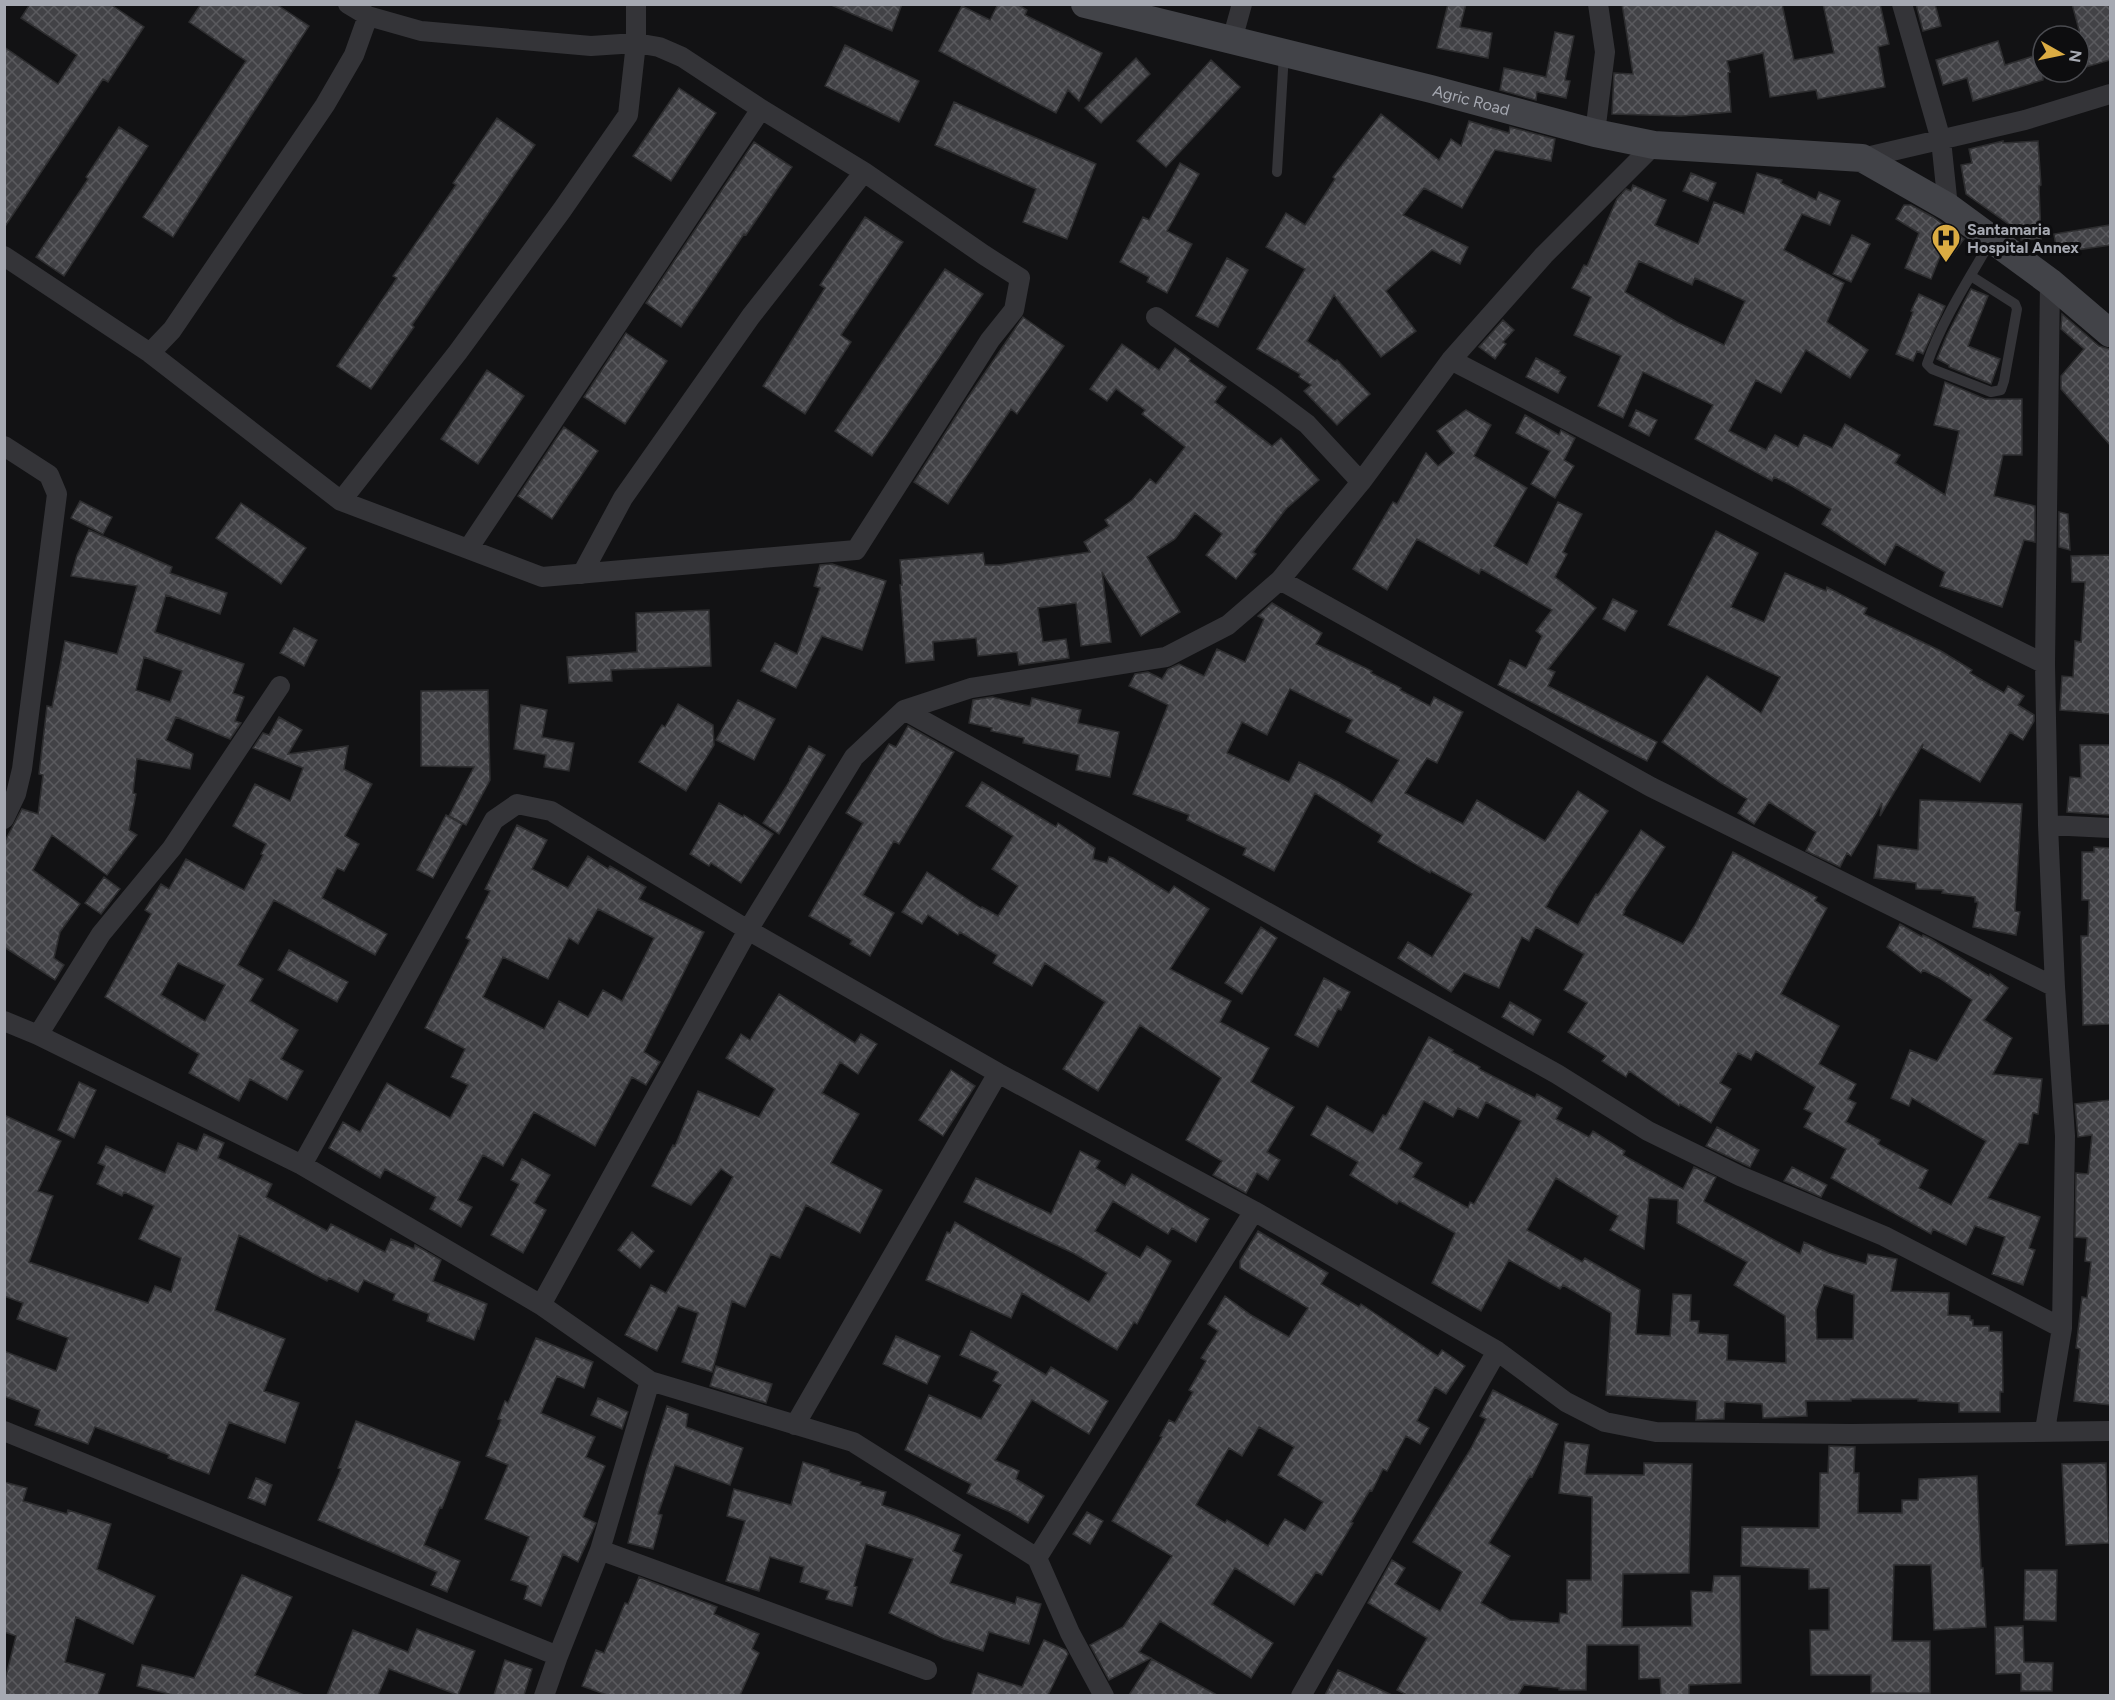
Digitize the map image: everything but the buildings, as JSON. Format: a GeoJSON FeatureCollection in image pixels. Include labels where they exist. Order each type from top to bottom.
{"type":"FeatureCollection","features":[{"type":"Feature","properties":{"kind":"street"},"geometry":{"type":"LineString","coordinates":[[4,256],[150,353],[341,501],[542,577],[856,550],[990,340],[1014,310],[1020,278],[864,172],[682,57],[659,47],[636,43],[591,46],[421,31],[368,16],[348,4]]}},
{"type":"Feature","properties":{"kind":"street"},"geometry":{"type":"LineString","coordinates":[[341,501],[465,343],[628,115],[636,43],[636,4]]}},
{"type":"Feature","properties":{"kind":"street","name":"Agric Road"},"geometry":{"type":"LineString","coordinates":[[1085,4],[1431,89],[1595,133],[1654,145],[1862,158]]}},
{"type":"Feature","properties":{"kind":"street"},"geometry":{"type":"LineString","coordinates":[[1232,40],[1242,4]]}},
{"type":"Feature","properties":{"kind":"street"},"geometry":{"type":"LineString","coordinates":[[1595,133],[1605,52],[1598,4]]}},
{"type":"Feature","properties":{"kind":"street"},"geometry":{"type":"LineString","coordinates":[[1902,4],[1941,140],[1948,207]]}},
{"type":"Feature","properties":{"kind":"street"},"geometry":{"type":"LineString","coordinates":[[150,353],[172,330],[325,105],[354,55],[368,16]]}},
{"type":"Feature","properties":{"kind":"street"},"geometry":{"type":"LineString","coordinates":[[1862,158],[2025,120],[2110,94]]}},
{"type":"Feature","properties":{"kind":"street"},"geometry":{"type":"LineString","coordinates":[[468,549],[761,109]]}},
{"type":"Feature","properties":{"kind":"street"},"geometry":{"type":"LineString","coordinates":[[541,1305],[748,930],[854,757],[904,710],[971,688],[1166,657],[1227,625],[1280,580],[1360,482],[1450,360],[1544,255],[1654,145]]}},
{"type":"Feature","properties":{"kind":"street"},"geometry":{"type":"LineString","coordinates":[[1862,158],[1948,207],[2050,282],[2110,333]]}},
{"type":"Feature","properties":{"kind":"street"},"geometry":{"type":"LineString","coordinates":[[582,574],[623,498],[744,326],[864,172]]}},
{"type":"Feature","properties":{"kind":"street"},"geometry":{"type":"LineString","coordinates":[[2045,1430],[2062,1328],[2066,1136],[2055,987],[2048,825],[2045,664],[2050,282]]}},
{"type":"Feature","properties":{"kind":"street"},"geometry":{"type":"LineString","coordinates":[[1156,317],[1307,424],[1360,482]]}},
{"type":"Feature","properties":{"kind":"street"},"geometry":{"type":"LineString","coordinates":[[1450,360],[2045,664]]}},
{"type":"Feature","properties":{"kind":"street"},"geometry":{"type":"LineString","coordinates":[[4,446],[49,475],[57,494],[22,769],[16,794],[4,819]]}},
{"type":"Feature","properties":{"kind":"street"},"geometry":{"type":"LineString","coordinates":[[1280,580],[1651,787],[2055,987]]}},
{"type":"Feature","properties":{"kind":"street"},"geometry":{"type":"LineString","coordinates":[[38,1035],[101,934],[172,848],[280,686]]}},
{"type":"Feature","properties":{"kind":"street"},"geometry":{"type":"LineString","coordinates":[[904,710],[1557,1074],[1648,1131],[1740,1176],[1884,1236],[2062,1328]]}},
{"type":"Feature","properties":{"kind":"street"},"geometry":{"type":"LineString","coordinates":[[302,1165],[494,820],[517,804],[551,811],[748,930],[998,1073],[1254,1211],[1497,1351],[1566,1402],[1605,1422],[1656,1432],[1851,1434],[2110,1431]]}},
{"type":"Feature","properties":{"kind":"street"},"geometry":{"type":"LineString","coordinates":[[2048,825],[2110,828]]}},
{"type":"Feature","properties":{"kind":"street"},"geometry":{"type":"LineString","coordinates":[[4,1021],[38,1035],[302,1165],[541,1305],[650,1381],[853,1442],[1037,1558],[1070,1634],[1104,1695]]}},
{"type":"Feature","properties":{"kind":"street"},"geometry":{"type":"LineString","coordinates":[[795,1425],[998,1073]]}},
{"type":"Feature","properties":{"kind":"street"},"geometry":{"type":"LineString","coordinates":[[1037,1558],[1254,1211]]}},
{"type":"Feature","properties":{"kind":"street"},"geometry":{"type":"LineString","coordinates":[[1301,1695],[1497,1351]]}},
{"type":"Feature","properties":{"kind":"street"},"geometry":{"type":"LineString","coordinates":[[544,1695],[600,1551],[650,1381]]}},
{"type":"Feature","properties":{"kind":"street"},"geometry":{"type":"LineString","coordinates":[[4,1431],[558,1656]]}},
{"type":"Feature","properties":{"kind":"street"},"geometry":{"type":"LineString","coordinates":[[600,1551],[927,1670]]}},
{"type":"Feature","properties":{"kind":"lane"},"geometry":{"type":"LineString","coordinates":[[1277,172],[1284,53]]}},
{"type":"Feature","properties":{"kind":"lane"},"geometry":{"type":"LineString","coordinates":[[1971,276],[2015,304],[2017,309],[2004,381],[2001,390],[1992,392],[1932,369],[1927,364],[1954,305],[1992,239]]}},
{"type":"Feature","properties":{"kind":"place","name":"Santamaria Hospital Annex"},"geometry":{"type":"Point","coordinates":[1946,264]}}]}
